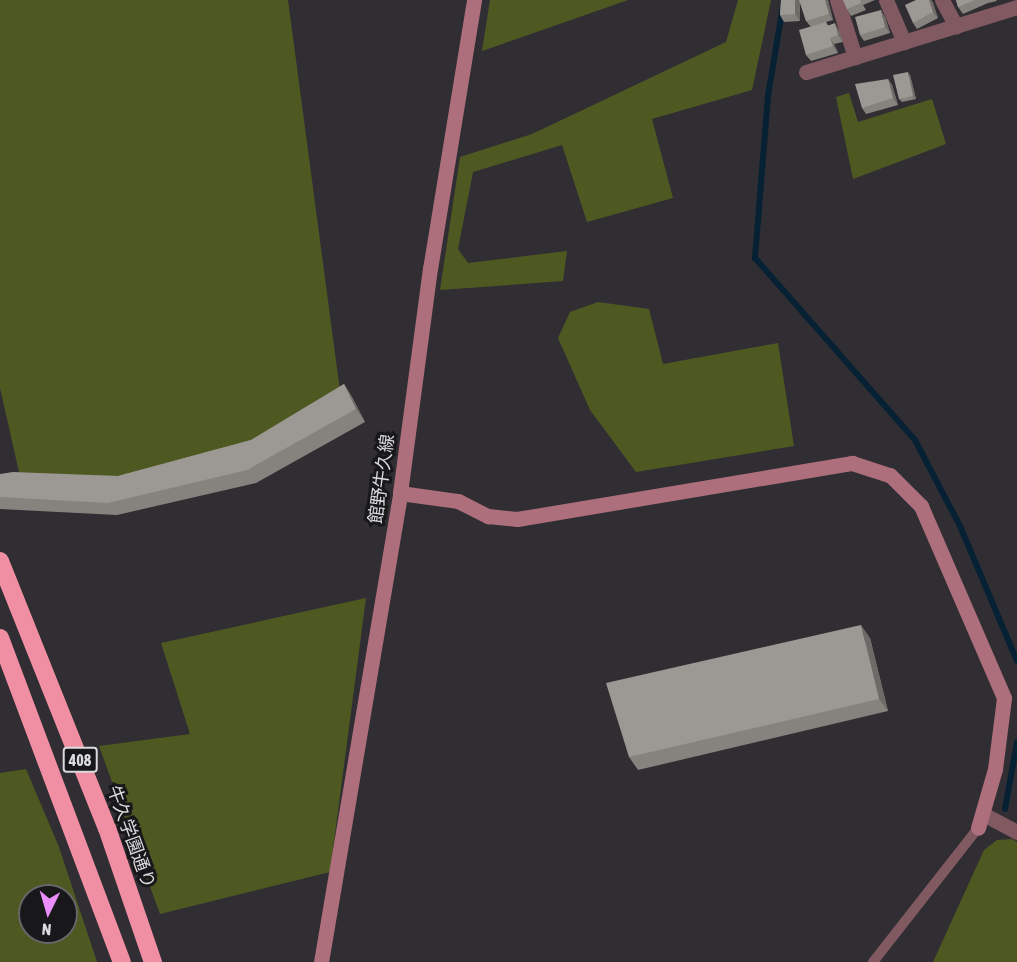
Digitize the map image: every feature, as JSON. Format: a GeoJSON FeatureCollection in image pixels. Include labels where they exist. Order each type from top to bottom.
{"type":"FeatureCollection","features":[{"type":"Feature","properties":{"kind":"highway","name":"牛久学園通り"},"geometry":{"type":"LineString","coordinates":[[0,561],[106,828],[153,962]]}},
{"type":"Feature","properties":{"kind":"highway","name":"408"},"geometry":{"type":"LineString","coordinates":[[0,638],[122,962]]}},
{"type":"Feature","properties":{"kind":"main road","name":"館野牛久線"},"geometry":{"type":"LineString","coordinates":[[321,962],[400,493],[430,269],[474,0]]}},
{"type":"Feature","properties":{"kind":"main road"},"geometry":{"type":"LineString","coordinates":[[400,493],[458,501],[488,516],[517,519],[852,464],[890,475],[921,506],[1000,681],[1004,716],[981,822]]}},
{"type":"Feature","properties":{"kind":"street"},"geometry":{"type":"LineString","coordinates":[[837,0],[855,57]]}},
{"type":"Feature","properties":{"kind":"street"},"geometry":{"type":"LineString","coordinates":[[886,0],[904,42]]}},
{"type":"Feature","properties":{"kind":"street"},"geometry":{"type":"LineString","coordinates":[[942,0],[956,26]]}},
{"type":"Feature","properties":{"kind":"street"},"geometry":{"type":"LineString","coordinates":[[806,72],[956,26],[1010,5]]}},
{"type":"Feature","properties":{"kind":"street"},"geometry":{"type":"LineString","coordinates":[[981,822],[1017,832]]}},
{"type":"Feature","properties":{"kind":"lane"},"geometry":{"type":"LineString","coordinates":[[873,962],[981,822]]}},
{"type":"Feature","properties":{"kind":"green space"},"geometry":{"type":"Polygon","coordinates":[[[0,0],[288,0],[342,406],[127,489],[22,485],[0,388],[0,0]]]}},
{"type":"Feature","properties":{"kind":"green space"},"geometry":{"type":"Polygon","coordinates":[[[490,0],[628,0],[482,51],[490,0]]]}},
{"type":"Feature","properties":{"kind":"green space"},"geometry":{"type":"Polygon","coordinates":[[[738,0],[771,0],[752,90],[652,119],[673,198],[587,222],[562,145],[473,172],[458,249],[468,263],[567,251],[563,281],[440,290],[460,157],[532,134],[726,42],[738,0]]]}},
{"type":"Feature","properties":{"kind":"green space"},"geometry":{"type":"Polygon","coordinates":[[[849,93],[858,122],[932,99],[946,144],[853,179],[836,97],[849,93]]]}},
{"type":"Feature","properties":{"kind":"green space"},"geometry":{"type":"Polygon","coordinates":[[[598,302],[649,309],[663,364],[778,343],[794,446],[636,472],[590,410],[558,338],[570,312],[598,302]]]}},
{"type":"Feature","properties":{"kind":"green space"},"geometry":{"type":"Polygon","coordinates":[[[366,598],[330,872],[160,914],[99,746],[190,734],[161,643],[366,598]]]}},
{"type":"Feature","properties":{"kind":"green space"},"geometry":{"type":"Polygon","coordinates":[[[26,769],[59,847],[71,884],[18,884],[18,944],[78,944],[78,904],[97,962],[0,962],[0,773],[26,769]]]}},
{"type":"Feature","properties":{"kind":"green space"},"geometry":{"type":"Polygon","coordinates":[[[1012,839],[1017,842],[1017,962],[933,962],[984,850],[997,840],[1012,839]]]}},
{"type":"Feature","properties":{"kind":"building"},"geometry":{"type":"Polygon","coordinates":[[[781,0],[795,0],[795,14],[780,15],[781,0]]]}},
{"type":"Feature","properties":{"kind":"building"},"geometry":{"type":"Polygon","coordinates":[[[799,0],[825,0],[829,14],[806,21],[799,0]]]}},
{"type":"Feature","properties":{"kind":"building"},"geometry":{"type":"Polygon","coordinates":[[[843,0],[860,0],[861,3],[847,9],[843,0]]]}},
{"type":"Feature","properties":{"kind":"building"},"geometry":{"type":"Polygon","coordinates":[[[916,0],[929,0],[933,12],[913,23],[905,5],[916,0]]]}},
{"type":"Feature","properties":{"kind":"building"},"geometry":{"type":"Polygon","coordinates":[[[956,0],[975,0],[958,7],[956,0]]]}},
{"type":"Feature","properties":{"kind":"building"},"geometry":{"type":"Polygon","coordinates":[[[881,10],[885,27],[860,35],[855,17],[881,10]]]}},
{"type":"Feature","properties":{"kind":"building"},"geometry":{"type":"Polygon","coordinates":[[[826,22],[827,26],[835,23],[838,35],[830,38],[833,46],[806,55],[799,30],[826,22]]]}},
{"type":"Feature","properties":{"kind":"building"},"geometry":{"type":"Polygon","coordinates":[[[908,72],[913,96],[899,99],[893,75],[908,72]]]}},
{"type":"Feature","properties":{"kind":"building"},"geometry":{"type":"Polygon","coordinates":[[[888,79],[893,98],[862,108],[855,84],[888,79]]]}},
{"type":"Feature","properties":{"kind":"building"},"geometry":{"type":"Polygon","coordinates":[[[344,384],[356,409],[247,470],[108,503],[0,497],[0,474],[13,472],[118,476],[251,440],[344,384]]]}},
{"type":"Feature","properties":{"kind":"building"},"geometry":{"type":"Polygon","coordinates":[[[861,625],[879,699],[629,757],[606,683],[861,625]]]}},
{"type":"Feature","properties":{"kind":"waterway"},"geometry":{"type":"LineString","coordinates":[[784,0],[768,96],[755,258],[915,440],[960,526],[1017,661]]}},
{"type":"Feature","properties":{"kind":"waterway"},"geometry":{"type":"LineString","coordinates":[[1005,809],[1017,742]]}}]}
